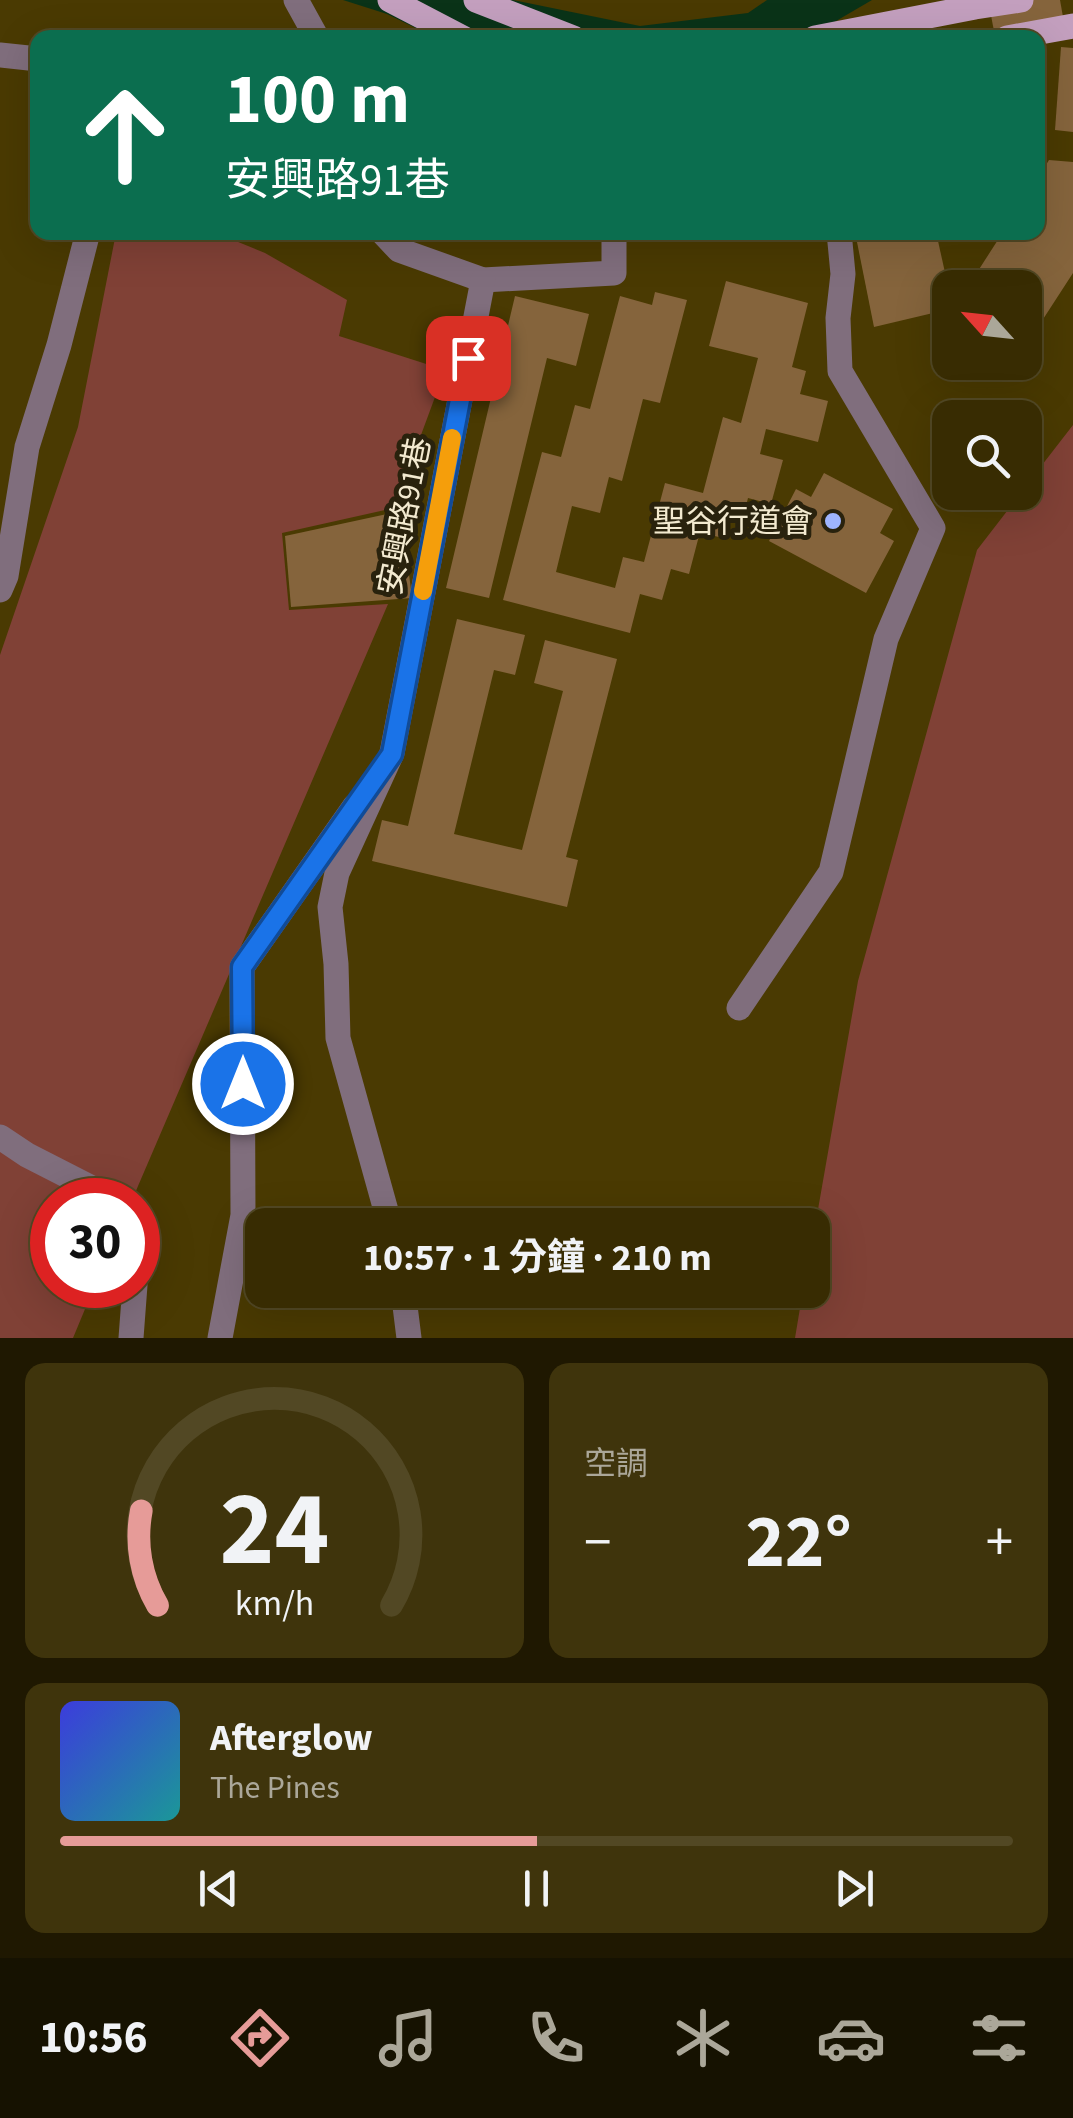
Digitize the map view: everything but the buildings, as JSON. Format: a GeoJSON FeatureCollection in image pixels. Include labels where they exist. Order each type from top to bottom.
{"type":"FeatureCollection","features":[{"type":"Feature","properties":{"kind":"main road"},"geometry":{"type":"LineString","coordinates":[[390,0],[447,30]]}},
{"type":"Feature","properties":{"kind":"main road"},"geometry":{"type":"LineString","coordinates":[[476,0],[551,30]]}},
{"type":"Feature","properties":{"kind":"main road"},"geometry":{"type":"LineString","coordinates":[[858,30],[1021,0]]}},
{"type":"Feature","properties":{"kind":"main road"},"geometry":{"type":"LineString","coordinates":[[1045,31],[1073,26]]}},
{"type":"Feature","properties":{"kind":"street"},"geometry":{"type":"LineString","coordinates":[[296,0],[313,30]]}},
{"type":"Feature","properties":{"kind":"street"},"geometry":{"type":"LineString","coordinates":[[891,30],[945,0]]}},
{"type":"Feature","properties":{"kind":"street"},"geometry":{"type":"LineString","coordinates":[[0,55],[30,58]]}},
{"type":"Feature","properties":{"kind":"street"},"geometry":{"type":"LineString","coordinates":[[0,590],[6,576],[27,447],[86,240]]}},
{"type":"Feature","properties":{"kind":"street"},"geometry":{"type":"LineString","coordinates":[[390,240],[399,250],[483,280],[614,274],[614,240]]}},
{"type":"Feature","properties":{"kind":"street"},"geometry":{"type":"LineString","coordinates":[[740,1008],[831,872],[886,638],[933,528],[840,372],[838,318],[843,274],[839,240]]}},
{"type":"Feature","properties":{"kind":"street","name":"安興路91巷"},"geometry":{"type":"LineString","coordinates":[[385,1208],[338,1038],[330,907],[338,872],[392,754],[483,280]]}},
{"type":"Feature","properties":{"kind":"street"},"geometry":{"type":"LineString","coordinates":[[220,1338],[243,1215],[242,967],[392,754]]}},
{"type":"Feature","properties":{"kind":"street"},"geometry":{"type":"LineString","coordinates":[[0,1137],[71,1178]]}},
{"type":"Feature","properties":{"kind":"street"},"geometry":{"type":"LineString","coordinates":[[131,1338],[133,1308]]}},
{"type":"Feature","properties":{"kind":"street"},"geometry":{"type":"LineString","coordinates":[[405,1308],[408,1338]]}},
{"type":"Feature","properties":{"kind":"shaded area"},"geometry":{"type":"Polygon","coordinates":[[[343,0],[513,0],[640,26],[748,13],[767,0],[872,0],[821,30],[420,30],[343,0]]]}},
{"type":"Feature","properties":{"kind":"shaded area"},"geometry":{"type":"Polygon","coordinates":[[[115,240],[233,240],[265,253],[347,300],[339,336],[445,370],[394,508],[282,533],[289,610],[388,604],[141,1178],[30,1178],[30,1308],[85,1308],[73,1338],[0,1338],[0,655],[78,427],[115,240]]]}},
{"type":"Feature","properties":{"kind":"shaded area"},"geometry":{"type":"Polygon","coordinates":[[[1073,425],[1073,1338],[795,1338],[800,1308],[830,1308],[830,1208],[818,1208],[858,981],[977,550],[1008,510],[1042,510],[1042,465],[1073,425]]]}},
{"type":"Feature","properties":{"kind":"slow traffic"},"geometry":{"type":"LineString","coordinates":[[423,591],[452,438]]}},
{"type":"Feature","properties":{"kind":"place","name":"聖谷行道會"},"geometry":{"type":"Point","coordinates":[833,521]}},
{"type":"Feature","properties":{"kind":"route"},"geometry":{"type":"LineString","coordinates":[[243,1084],[242,967],[392,754],[468,358]]}}]}
